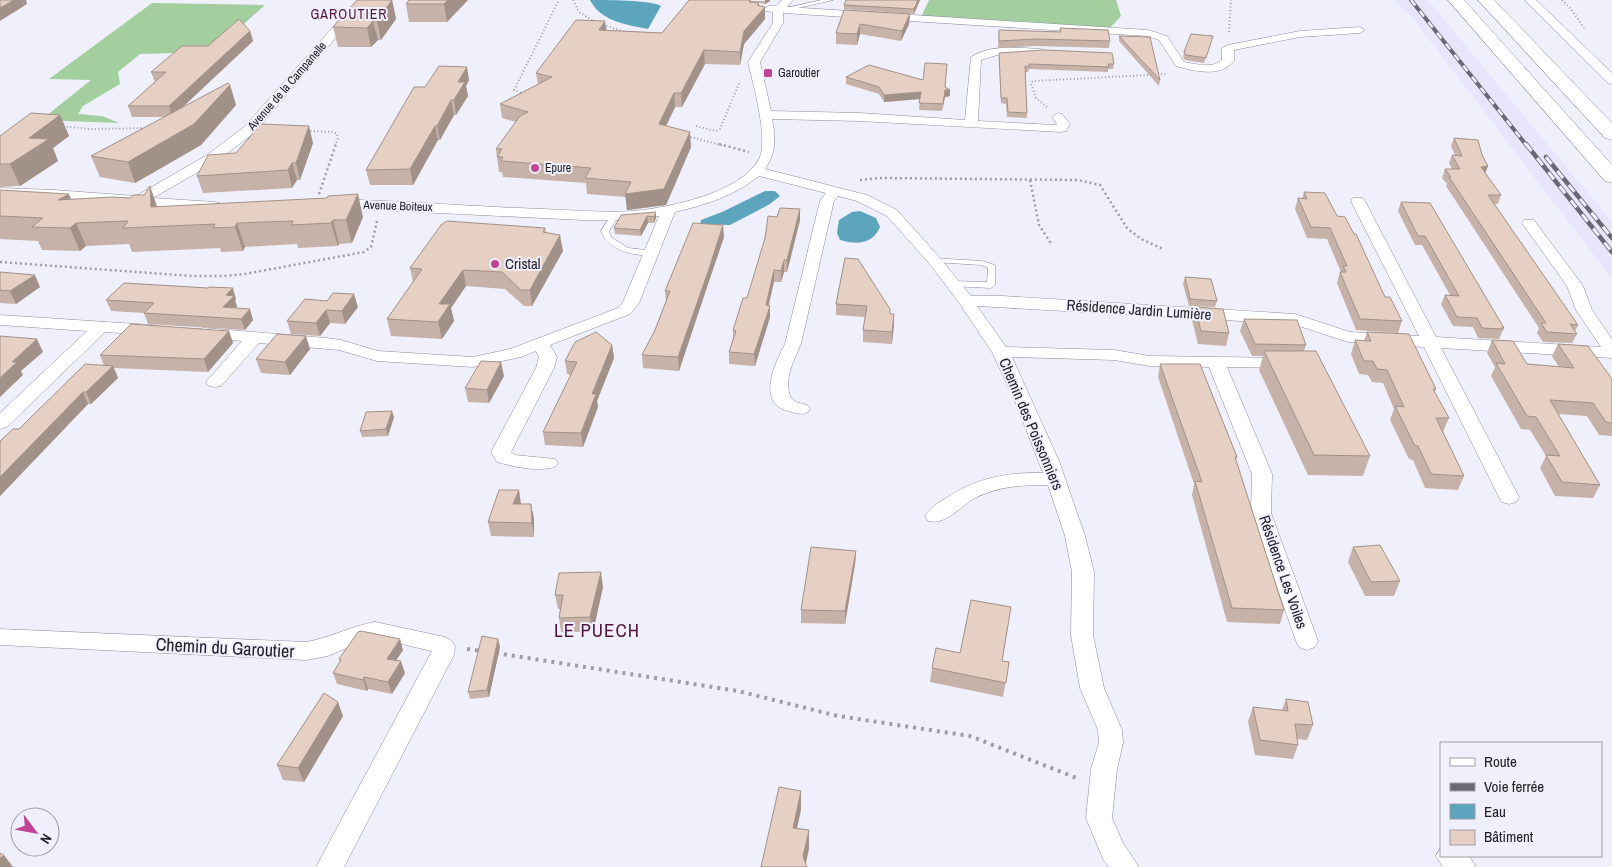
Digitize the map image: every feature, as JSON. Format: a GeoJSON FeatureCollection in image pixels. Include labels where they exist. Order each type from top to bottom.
{"type":"FeatureCollection","features":[{"type":"Feature","properties":{"kind":"highway"},"geometry":{"type":"LineString","coordinates":[[1456,0],[1612,176]]}},
{"type":"Feature","properties":{"kind":"highway"},"geometry":{"type":"LineString","coordinates":[[1486,0],[1612,134]]}},
{"type":"Feature","properties":{"kind":"street","name":"Avenue de la Campanelle"},"geometry":{"type":"LineString","coordinates":[[139,200],[212,158],[250,130],[348,18],[364,7],[381,0]]}},
{"type":"Feature","properties":{"kind":"street"},"geometry":{"type":"LineString","coordinates":[[761,164],[769,147],[765,115],[754,62],[778,23],[778,10],[788,0]]}},
{"type":"Feature","properties":{"kind":"street"},"geometry":{"type":"LineString","coordinates":[[1530,0],[1612,80]]}},
{"type":"Feature","properties":{"kind":"street"},"geometry":{"type":"LineString","coordinates":[[756,7],[918,20],[1148,33],[1163,38],[1180,64],[1192,68],[1223,66],[1228,61],[1228,48],[1300,34],[1360,30]]}},
{"type":"Feature","properties":{"kind":"street"},"geometry":{"type":"LineString","coordinates":[[971,124],[976,59],[978,56],[998,52],[1055,52]]}},
{"type":"Feature","properties":{"kind":"street"},"geometry":{"type":"LineString","coordinates":[[1597,66],[1612,67]]}},
{"type":"Feature","properties":{"kind":"street"},"geometry":{"type":"LineString","coordinates":[[765,115],[860,117],[1055,130],[1064,124],[1058,117]]}},
{"type":"Feature","properties":{"kind":"street","name":"Chemin des Poissonniers"},"geometry":{"type":"LineString","coordinates":[[761,164],[834,191],[873,202],[892,213],[953,284],[1001,352],[1024,401],[1075,536],[1083,572],[1082,635],[1092,688],[1110,730],[1111,743],[1104,769],[1099,818],[1113,851],[1125,867]]}},
{"type":"Feature","properties":{"kind":"street","name":"Avenue Boiteux"},"geometry":{"type":"LineString","coordinates":[[320,200],[614,217],[668,211],[714,197],[737,185],[761,164]]}},
{"type":"Feature","properties":{"kind":"street"},"geometry":{"type":"LineString","coordinates":[[801,408],[791,408],[784,404],[780,393],[779,375],[786,357],[794,344],[826,201],[834,191]]}},
{"type":"Feature","properties":{"kind":"street"},"geometry":{"type":"LineString","coordinates":[[0,192],[42,192],[156,203],[228,206]]}},
{"type":"Feature","properties":{"kind":"street"},"geometry":{"type":"LineString","coordinates":[[1358,201],[1509,497]]}},
{"type":"Feature","properties":{"kind":"street"},"geometry":{"type":"LineString","coordinates":[[188,332],[341,345],[377,356],[474,362],[515,353],[624,311],[631,303],[668,211]]}},
{"type":"Feature","properties":{"kind":"street","name":"Résidence Jardin Lumière"},"geometry":{"type":"LineString","coordinates":[[1529,222],[1575,286],[1584,310],[1612,352]]}},
{"type":"Feature","properties":{"kind":"street","name":"Résidence Jardin Lumière"},"geometry":{"type":"LineString","coordinates":[[966,301],[1012,302],[1295,319],[1334,334],[1348,337],[1612,352]]}},
{"type":"Feature","properties":{"kind":"street"},"geometry":{"type":"LineString","coordinates":[[0,320],[170,331]]}},
{"type":"Feature","properties":{"kind":"street"},"geometry":{"type":"LineString","coordinates":[[0,423],[101,326]]}},
{"type":"Feature","properties":{"kind":"street"},"geometry":{"type":"LineString","coordinates":[[215,382],[254,337]]}},
{"type":"Feature","properties":{"kind":"street"},"geometry":{"type":"LineString","coordinates":[[541,344],[548,357],[545,368],[501,452],[504,458],[515,461],[548,462]]}},
{"type":"Feature","properties":{"kind":"street"},"geometry":{"type":"LineString","coordinates":[[1001,352],[1114,355],[1150,361],[1300,363]]}},
{"type":"Feature","properties":{"kind":"street","name":"Résidence Les Voiles"},"geometry":{"type":"LineString","coordinates":[[1216,362],[1262,474],[1261,513],[1307,641]]}},
{"type":"Feature","properties":{"kind":"street"},"geometry":{"type":"LineString","coordinates":[[935,516],[956,499],[989,484],[1008,480],[1055,479]]}},
{"type":"Feature","properties":{"kind":"street","name":"Chemin du Garoutier"},"geometry":{"type":"LineString","coordinates":[[0,637],[306,652],[328,647],[359,633],[374,630],[437,643],[444,647]]}},
{"type":"Feature","properties":{"kind":"street"},"geometry":{"type":"LineString","coordinates":[[330,867],[442,655],[444,647]]}},
{"type":"Feature","properties":{"kind":"street"},"geometry":{"type":"LineString","coordinates":[[1451,857],[1462,867]]}},
{"type":"Feature","properties":{"kind":"lane"},"geometry":{"type":"LineString","coordinates":[[778,10],[830,0]]}},
{"type":"Feature","properties":{"kind":"lane"},"geometry":{"type":"LineString","coordinates":[[614,217],[605,231],[607,238],[626,250],[652,253]]}},
{"type":"Feature","properties":{"kind":"lane"},"geometry":{"type":"LineString","coordinates":[[934,260],[982,263],[992,267],[991,285],[953,284]]}},
{"type":"Feature","properties":{"kind":"path"},"geometry":{"type":"LineString","coordinates":[[526,95],[514,90],[559,0]]}},
{"type":"Feature","properties":{"kind":"path"},"geometry":{"type":"LineString","coordinates":[[574,0],[579,12],[593,21],[628,32]]}},
{"type":"Feature","properties":{"kind":"path"},"geometry":{"type":"LineString","coordinates":[[1228,48],[1231,0]]}},
{"type":"Feature","properties":{"kind":"path"},"geometry":{"type":"LineString","coordinates":[[696,126],[716,131],[720,129],[746,64],[754,64]]}},
{"type":"Feature","properties":{"kind":"path"},"geometry":{"type":"LineString","coordinates":[[1058,117],[1036,98],[1031,83],[1033,81],[1185,74],[1189,73],[1192,68]]}},
{"type":"Feature","properties":{"kind":"path"},"geometry":{"type":"LineString","coordinates":[[53,125],[90,129],[153,128]]}},
{"type":"Feature","properties":{"kind":"path"},"geometry":{"type":"LineString","coordinates":[[306,131],[333,132],[337,134],[320,200]]}},
{"type":"Feature","properties":{"kind":"path"},"geometry":{"type":"LineString","coordinates":[[681,134],[761,164]]}},
{"type":"Feature","properties":{"kind":"path"},"geometry":{"type":"LineString","coordinates":[[834,191],[847,184],[880,178],[1078,180],[1100,185],[1127,228],[1141,239],[1163,249]]}},
{"type":"Feature","properties":{"kind":"path"},"geometry":{"type":"LineString","coordinates":[[1030,180],[1039,225],[1052,245]]}},
{"type":"Feature","properties":{"kind":"path"},"geometry":{"type":"LineString","coordinates":[[0,262],[192,276],[245,274],[364,252],[371,247],[379,213]]}},
{"type":"Feature","properties":{"kind":"path"},"geometry":{"type":"LineString","coordinates":[[444,647],[457,647],[738,691],[838,716],[970,736],[1102,789]]}},
{"type":"Feature","properties":{"kind":"shaded area"},"geometry":{"type":"Polygon","coordinates":[[[1394,0],[1428,0],[1612,222],[1612,279],[1412,17],[1394,0]]]}},
{"type":"Feature","properties":{"kind":"green space"},"geometry":{"type":"Polygon","coordinates":[[[929,0],[1116,0],[1121,16],[1110,28],[921,17],[929,0]]]}},
{"type":"Feature","properties":{"kind":"green space"},"geometry":{"type":"Polygon","coordinates":[[[152,3],[265,5],[215,50],[140,54],[118,72],[120,84],[83,106],[78,114],[102,116],[119,123],[41,120],[91,80],[49,79],[152,3]]]}},
{"type":"Feature","properties":{"kind":"water"},"geometry":{"type":"Polygon","coordinates":[[[590,0],[639,1],[661,6],[648,29],[620,23],[606,17],[594,7],[590,0]]]}},
{"type":"Feature","properties":{"kind":"water"},"geometry":{"type":"Polygon","coordinates":[[[765,191],[775,191],[780,196],[770,204],[730,225],[700,224],[701,220],[765,191]]]}},
{"type":"Feature","properties":{"kind":"water"},"geometry":{"type":"Polygon","coordinates":[[[860,211],[876,218],[880,227],[877,233],[864,242],[840,240],[837,233],[839,220],[852,212],[860,211]]]}},
{"type":"Feature","properties":{"kind":"building"},"geometry":{"type":"Polygon","coordinates":[[[0,0],[14,0],[0,8],[0,0]]]}},
{"type":"Feature","properties":{"kind":"building"},"geometry":{"type":"Polygon","coordinates":[[[357,0],[392,0],[377,21],[373,21],[367,28],[333,27],[357,0]]]}},
{"type":"Feature","properties":{"kind":"building"},"geometry":{"type":"Polygon","coordinates":[[[409,0],[448,0],[444,4],[406,4],[409,0]]]}},
{"type":"Feature","properties":{"kind":"building"},"geometry":{"type":"Polygon","coordinates":[[[689,0],[751,0],[749,2],[759,3],[757,5],[765,7],[744,31],[740,52],[704,50],[681,93],[674,93],[659,124],[690,132],[664,189],[625,194],[631,182],[585,178],[591,168],[501,161],[503,157],[497,157],[502,149],[496,149],[520,116],[528,112],[500,104],[552,77],[536,73],[576,20],[605,21],[599,30],[662,33],[689,0]]]}},
{"type":"Feature","properties":{"kind":"building"},"geometry":{"type":"Polygon","coordinates":[[[846,0],[918,0],[914,9],[844,5],[846,0]]]}},
{"type":"Feature","properties":{"kind":"building"},"geometry":{"type":"Polygon","coordinates":[[[844,10],[910,14],[902,31],[860,24],[857,34],[836,33],[844,10]]]}},
{"type":"Feature","properties":{"kind":"building"},"geometry":{"type":"Polygon","coordinates":[[[239,19],[250,31],[169,106],[128,106],[166,72],[151,72],[182,46],[208,46],[239,19]]]}},
{"type":"Feature","properties":{"kind":"building"},"geometry":{"type":"Polygon","coordinates":[[[1060,28],[1108,30],[1110,41],[1037,39],[999,41],[999,30],[1061,32],[1060,28]]]}},
{"type":"Feature","properties":{"kind":"building"},"geometry":{"type":"Polygon","coordinates":[[[1191,34],[1213,36],[1206,58],[1186,55],[1184,52],[1191,34]]]}},
{"type":"Feature","properties":{"kind":"building"},"geometry":{"type":"Polygon","coordinates":[[[1119,36],[1150,37],[1160,80],[1119,36]]]}},
{"type":"Feature","properties":{"kind":"building"},"geometry":{"type":"Polygon","coordinates":[[[1044,50],[1112,53],[1114,64],[1108,64],[1109,67],[1029,64],[1029,67],[1025,66],[1027,113],[1008,112],[1007,98],[1001,98],[999,53],[1044,50]]]}},
{"type":"Feature","properties":{"kind":"building"},"geometry":{"type":"Polygon","coordinates":[[[925,63],[947,64],[945,87],[950,90],[945,90],[943,104],[919,103],[921,92],[884,95],[879,87],[846,77],[869,65],[923,80],[925,63]]]}},
{"type":"Feature","properties":{"kind":"building"},"geometry":{"type":"Polygon","coordinates":[[[439,66],[467,67],[458,82],[465,82],[454,100],[451,100],[410,169],[366,170],[414,87],[425,87],[439,66]]]}},
{"type":"Feature","properties":{"kind":"building"},"geometry":{"type":"Polygon","coordinates":[[[228,83],[230,85],[194,124],[128,162],[91,156],[228,83]]]}},
{"type":"Feature","properties":{"kind":"building"},"geometry":{"type":"Polygon","coordinates":[[[31,113],[60,115],[29,138],[49,139],[10,164],[0,164],[0,136],[31,113]]]}},
{"type":"Feature","properties":{"kind":"building"},"geometry":{"type":"Polygon","coordinates":[[[261,124],[309,126],[296,163],[292,163],[288,170],[197,176],[208,155],[236,153],[261,124]]]}},
{"type":"Feature","properties":{"kind":"building"},"geometry":{"type":"Polygon","coordinates":[[[1454,138],[1478,140],[1482,155],[1488,166],[1481,167],[1501,195],[1488,195],[1578,325],[1570,324],[1577,334],[1547,332],[1541,323],[1546,323],[1449,177],[1451,177],[1445,169],[1460,169],[1452,155],[1462,156],[1454,138]]]}},
{"type":"Feature","properties":{"kind":"building"},"geometry":{"type":"Polygon","coordinates":[[[150,186],[151,207],[327,198],[328,196],[358,194],[346,220],[333,220],[331,223],[291,225],[293,221],[237,223],[235,227],[213,228],[215,224],[123,228],[128,221],[76,223],[70,228],[32,227],[43,218],[0,216],[0,190],[69,194],[58,200],[112,197],[131,198],[133,195],[144,195],[150,186]]]}},
{"type":"Feature","properties":{"kind":"building"},"geometry":{"type":"Polygon","coordinates":[[[1304,192],[1325,193],[1337,216],[1345,217],[1354,234],[1356,234],[1385,297],[1390,297],[1402,321],[1360,319],[1340,272],[1346,272],[1343,266],[1347,266],[1330,228],[1311,227],[1298,198],[1307,199],[1304,192]]]}},
{"type":"Feature","properties":{"kind":"building"},"geometry":{"type":"Polygon","coordinates":[[[1401,202],[1430,203],[1503,329],[1482,328],[1477,318],[1457,317],[1445,295],[1459,296],[1425,236],[1418,236],[1401,202]]]}},
{"type":"Feature","properties":{"kind":"building"},"geometry":{"type":"Polygon","coordinates":[[[780,208],[800,209],[787,260],[784,260],[781,271],[774,270],[766,305],[770,306],[754,354],[729,352],[736,331],[733,330],[743,298],[747,298],[765,238],[768,216],[777,217],[780,208]]]}},
{"type":"Feature","properties":{"kind":"building"},"geometry":{"type":"Polygon","coordinates":[[[656,212],[654,217],[647,216],[640,230],[614,228],[621,215],[656,212]]]}},
{"type":"Feature","properties":{"kind":"building"},"geometry":{"type":"Polygon","coordinates":[[[447,221],[545,228],[543,232],[560,235],[530,290],[521,290],[502,272],[463,270],[439,304],[450,304],[438,322],[387,319],[422,269],[410,268],[441,225],[447,221]]]}},
{"type":"Feature","properties":{"kind":"building"},"geometry":{"type":"Polygon","coordinates":[[[693,223],[723,225],[678,357],[642,355],[655,330],[670,291],[665,291],[693,223]]]}},
{"type":"Feature","properties":{"kind":"building"},"geometry":{"type":"Polygon","coordinates":[[[845,258],[858,259],[890,309],[890,314],[894,314],[892,332],[863,330],[867,306],[836,304],[845,258]]]}},
{"type":"Feature","properties":{"kind":"building"},"geometry":{"type":"Polygon","coordinates":[[[0,272],[35,275],[10,291],[0,290],[0,272]]]}},
{"type":"Feature","properties":{"kind":"building"},"geometry":{"type":"Polygon","coordinates":[[[1185,277],[1211,279],[1217,301],[1190,299],[1185,277]]]}},
{"type":"Feature","properties":{"kind":"building"},"geometry":{"type":"Polygon","coordinates":[[[124,283],[233,288],[226,295],[234,296],[223,307],[250,309],[241,319],[144,313],[154,303],[106,300],[124,283]]]}},
{"type":"Feature","properties":{"kind":"building"},"geometry":{"type":"Polygon","coordinates":[[[333,293],[354,294],[342,311],[326,310],[316,323],[287,321],[305,299],[327,301],[333,293]]]}},
{"type":"Feature","properties":{"kind":"building"},"geometry":{"type":"Polygon","coordinates":[[[1195,307],[1223,309],[1229,333],[1201,331],[1195,307]]]}},
{"type":"Feature","properties":{"kind":"building"},"geometry":{"type":"Polygon","coordinates":[[[1244,319],[1297,320],[1306,345],[1255,344],[1244,319]]]}},
{"type":"Feature","properties":{"kind":"building"},"geometry":{"type":"Polygon","coordinates":[[[131,324],[229,331],[204,359],[100,355],[131,324]]]}},
{"type":"Feature","properties":{"kind":"building"},"geometry":{"type":"Polygon","coordinates":[[[596,332],[612,345],[592,394],[596,394],[581,433],[543,432],[577,362],[565,361],[575,342],[596,332]]]}},
{"type":"Feature","properties":{"kind":"building"},"geometry":{"type":"Polygon","coordinates":[[[1367,332],[1409,334],[1436,389],[1433,389],[1449,418],[1436,418],[1464,476],[1431,474],[1418,446],[1415,446],[1395,406],[1404,407],[1387,370],[1377,369],[1373,361],[1364,361],[1355,340],[1371,341],[1367,332]]]}},
{"type":"Feature","properties":{"kind":"building"},"geometry":{"type":"Polygon","coordinates":[[[277,334],[306,336],[285,362],[256,359],[277,334]]]}},
{"type":"Feature","properties":{"kind":"building"},"geometry":{"type":"Polygon","coordinates":[[[0,336],[37,339],[12,362],[17,362],[0,378],[0,336]]]}},
{"type":"Feature","properties":{"kind":"building"},"geometry":{"type":"Polygon","coordinates":[[[1492,340],[1513,341],[1527,364],[1574,368],[1558,344],[1588,346],[1612,379],[1612,423],[1606,422],[1593,403],[1550,400],[1600,485],[1562,482],[1546,455],[1560,456],[1536,417],[1527,416],[1496,363],[1505,364],[1492,340]]]}},
{"type":"Feature","properties":{"kind":"building"},"geometry":{"type":"Polygon","coordinates":[[[1264,351],[1316,351],[1370,456],[1314,455],[1264,351]]]}},
{"type":"Feature","properties":{"kind":"building"},"geometry":{"type":"Polygon","coordinates":[[[481,361],[501,362],[487,390],[465,388],[481,361]]]}},
{"type":"Feature","properties":{"kind":"building"},"geometry":{"type":"Polygon","coordinates":[[[85,364],[113,366],[86,392],[83,392],[0,477],[0,441],[13,429],[19,429],[85,364]]]}},
{"type":"Feature","properties":{"kind":"building"},"geometry":{"type":"Polygon","coordinates":[[[1160,364],[1200,364],[1237,457],[1235,457],[1284,610],[1232,608],[1195,481],[1202,482],[1160,364]]]}},
{"type":"Feature","properties":{"kind":"building"},"geometry":{"type":"Polygon","coordinates":[[[392,411],[386,429],[360,431],[366,412],[392,411]]]}},
{"type":"Feature","properties":{"kind":"building"},"geometry":{"type":"Polygon","coordinates":[[[499,490],[519,490],[513,504],[531,504],[532,523],[488,522],[499,490]]]}},
{"type":"Feature","properties":{"kind":"building"},"geometry":{"type":"Polygon","coordinates":[[[1380,545],[1400,581],[1371,582],[1353,547],[1380,545]]]}},
{"type":"Feature","properties":{"kind":"building"},"geometry":{"type":"Polygon","coordinates":[[[811,547],[856,551],[845,611],[801,610],[811,547]]]}},
{"type":"Feature","properties":{"kind":"building"},"geometry":{"type":"Polygon","coordinates":[[[601,572],[590,617],[559,618],[563,595],[555,595],[559,573],[601,572]]]}},
{"type":"Feature","properties":{"kind":"building"},"geometry":{"type":"Polygon","coordinates":[[[971,600],[1011,607],[1002,661],[1009,662],[1006,683],[932,668],[936,648],[960,653],[971,600]]]}},
{"type":"Feature","properties":{"kind":"building"},"geometry":{"type":"Polygon","coordinates":[[[358,632],[400,639],[387,659],[401,661],[388,682],[364,677],[363,680],[333,673],[341,660],[339,659],[358,632]]]}},
{"type":"Feature","properties":{"kind":"building"},"geometry":{"type":"Polygon","coordinates":[[[482,636],[498,639],[487,690],[468,692],[482,636]]]}},
{"type":"Feature","properties":{"kind":"building"},"geometry":{"type":"Polygon","coordinates":[[[324,693],[338,702],[298,768],[277,765],[324,693]]]}},
{"type":"Feature","properties":{"kind":"building"},"geometry":{"type":"Polygon","coordinates":[[[1286,699],[1308,702],[1313,725],[1295,724],[1298,745],[1260,740],[1253,707],[1288,711],[1286,699]]]}},
{"type":"Feature","properties":{"kind":"building"},"geometry":{"type":"Polygon","coordinates":[[[779,787],[801,791],[793,828],[809,830],[803,856],[807,867],[761,867],[779,787]]]}},
{"type":"Feature","properties":{"kind":"railway"},"geometry":{"type":"LineString","coordinates":[[1411,0],[1527,146]]}},
{"type":"Feature","properties":{"kind":"railway"},"geometry":{"type":"LineString","coordinates":[[1526,144],[1612,252]]}},
{"type":"Feature","properties":{"kind":"railway"},"geometry":{"type":"LineString","coordinates":[[1546,157],[1612,238]]}},
{"type":"Feature","properties":{"kind":"place","name":"Garoutier"},"geometry":{"type":"Point","coordinates":[768,73]}},
{"type":"Feature","properties":{"kind":"place","name":"Epure"},"geometry":{"type":"Point","coordinates":[535,168]}},
{"type":"Feature","properties":{"kind":"place","name":"Cristal"},"geometry":{"type":"Point","coordinates":[495,264]}},
{"type":"Feature","properties":{"kind":"district","name":"GAROUTIER"},"geometry":{"type":"Point","coordinates":[349,14]}},
{"type":"Feature","properties":{"kind":"district","name":"LE PUECH"},"geometry":{"type":"Point","coordinates":[597,630]}}]}
